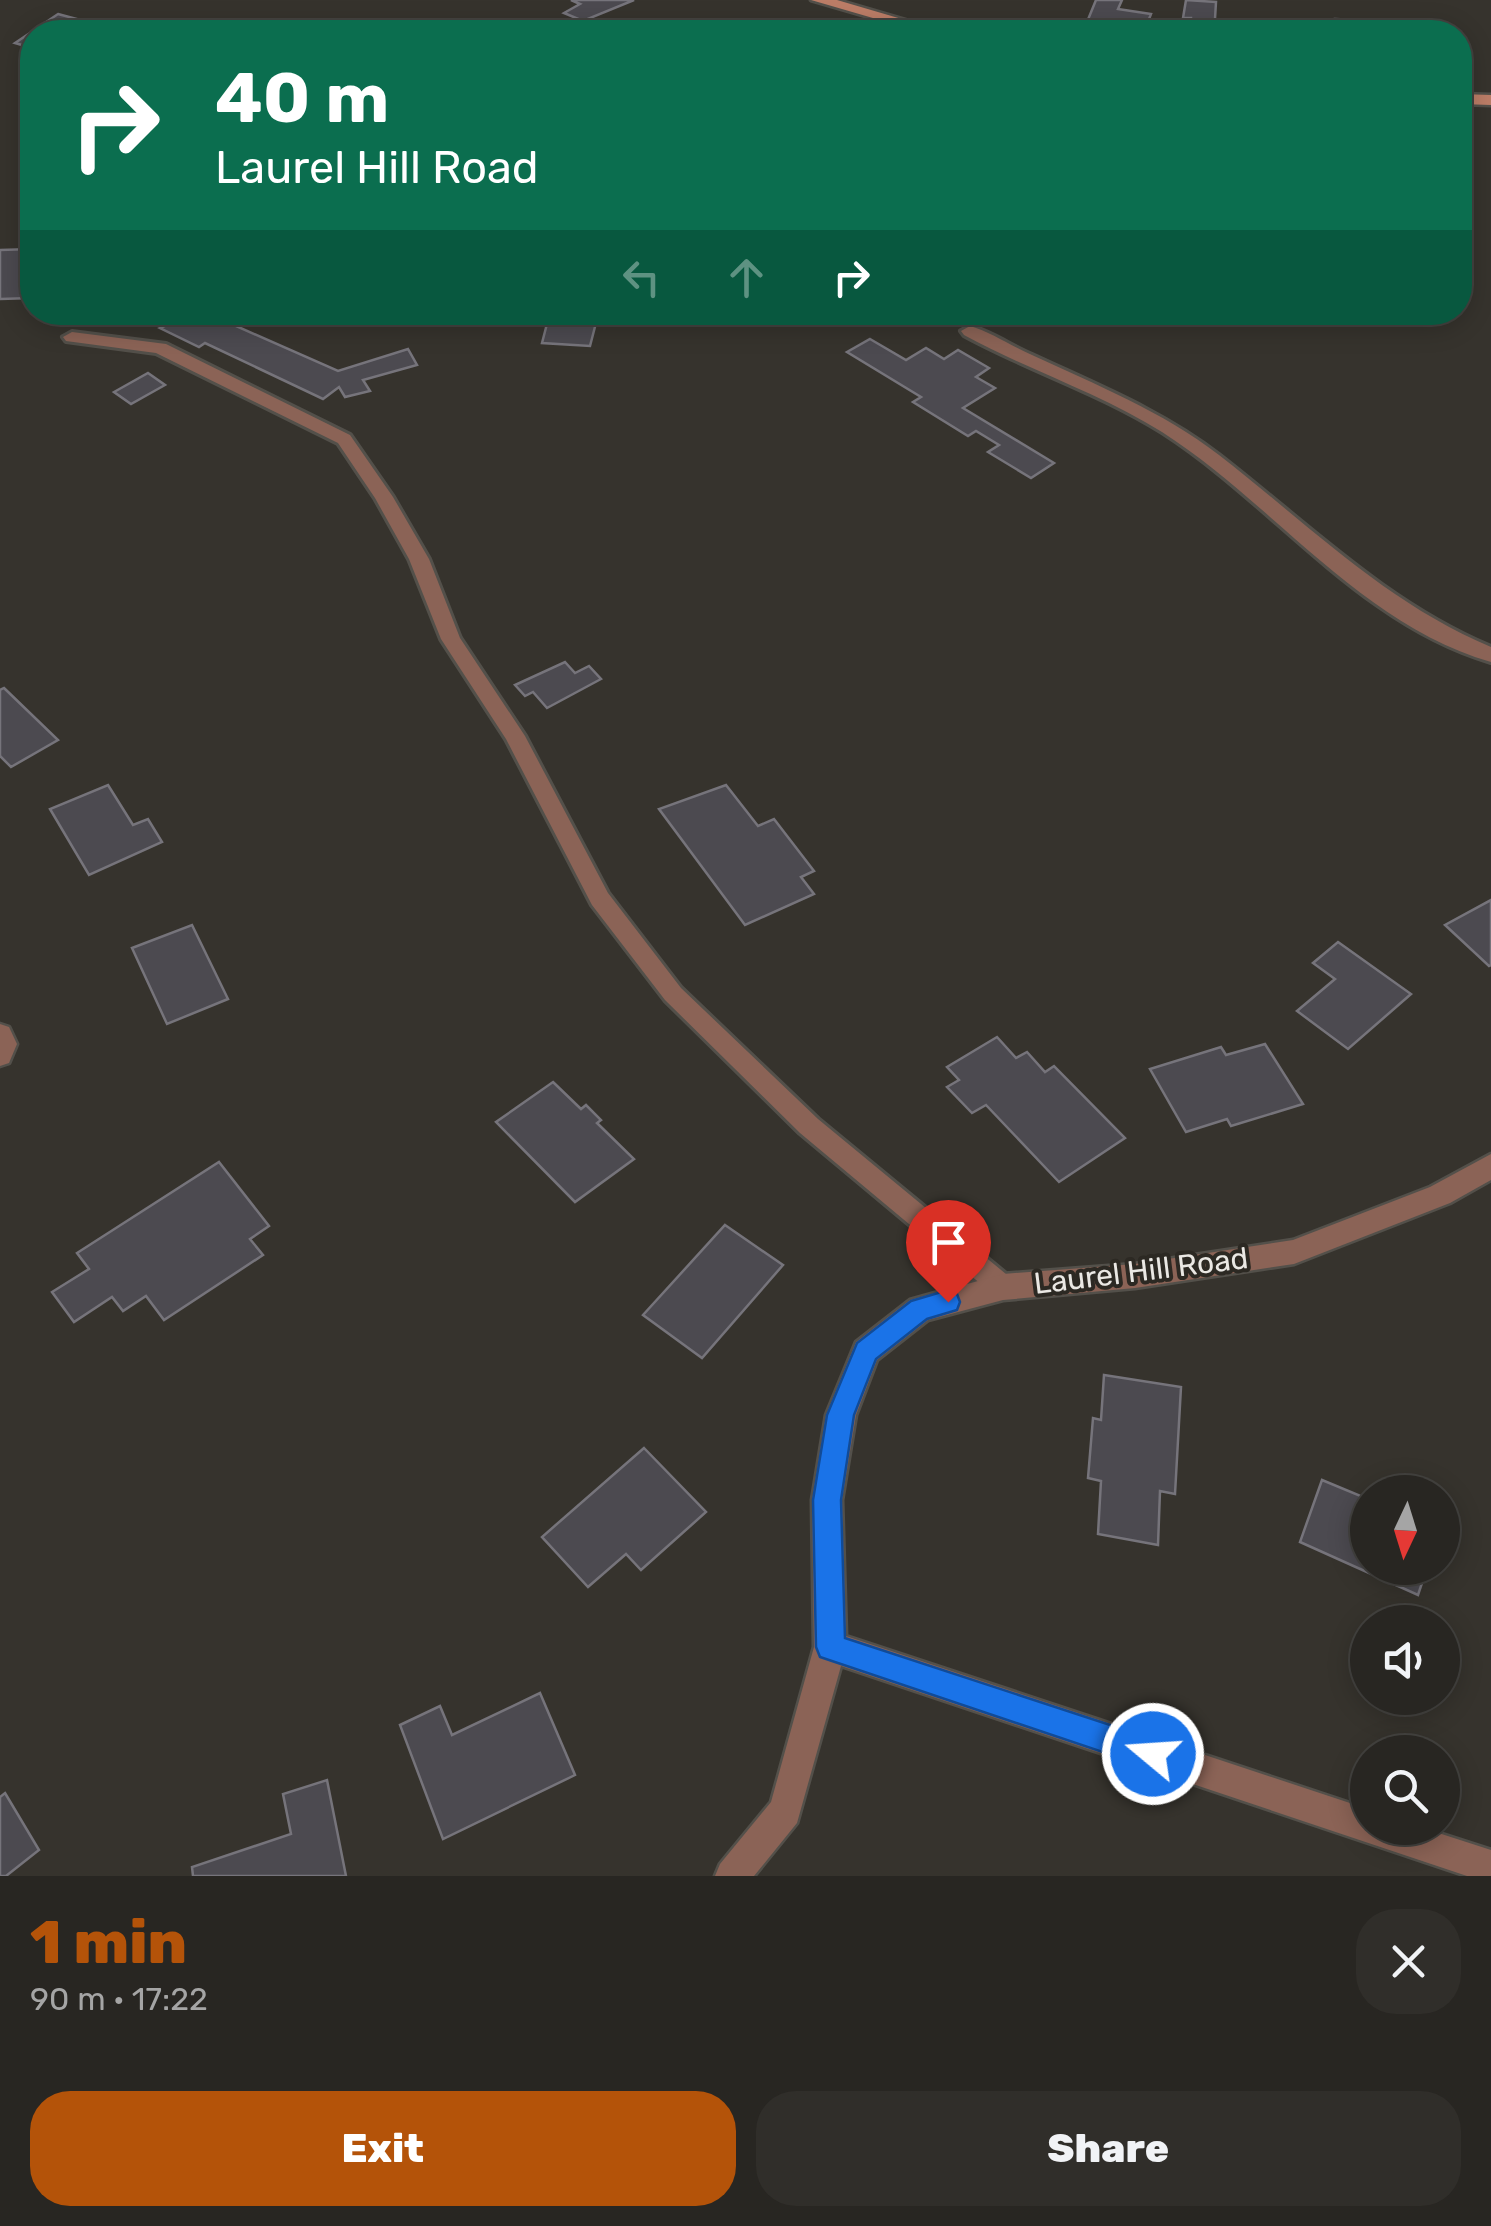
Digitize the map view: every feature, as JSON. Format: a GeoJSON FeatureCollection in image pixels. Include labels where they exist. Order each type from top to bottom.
{"type":"FeatureCollection","features":[{"type":"Feature","properties":{"kind":"street"},"geometry":{"type":"LineString","coordinates":[[819,0],[893,20]]}},
{"type":"Feature","properties":{"kind":"street"},"geometry":{"type":"LineString","coordinates":[[0,1034],[4,1044],[0,1054]]}},
{"type":"Feature","properties":{"kind":"street","name":"Laurel Hill Road"},"geometry":{"type":"LineString","coordinates":[[732,1876],[785,1812],[830,1647],[827,1500],[841,1415],[866,1351],[920,1309],[1003,1287],[1135,1276],[1294,1252],[1440,1195],[1491,1166]]}},
{"type":"Feature","properties":{"kind":"street"},"geometry":{"type":"LineString","coordinates":[[830,1647],[1350,1819]]}},
{"type":"Feature","properties":{"kind":"street"},"geometry":{"type":"LineString","coordinates":[[1427,1845],[1491,1866]]}},
{"type":"Feature","properties":{"kind":"lane"},"geometry":{"type":"LineString","coordinates":[[970,331],[1170,429],[1336,563],[1405,611],[1491,656]]}},
{"type":"Feature","properties":{"kind":"lane"},"geometry":{"type":"LineString","coordinates":[[72,338],[160,348],[344,439],[384,497],[419,559],[451,639],[515,736],[600,899],[673,994],[809,1126],[1003,1287]]}},
{"type":"Feature","properties":{"kind":"building"},"geometry":{"type":"Polygon","coordinates":[[[571,0],[634,0],[585,20],[564,13],[580,4],[571,0]]]}},
{"type":"Feature","properties":{"kind":"building"},"geometry":{"type":"Polygon","coordinates":[[[1096,0],[1122,0],[1118,9],[1151,14],[1149,20],[1088,20],[1096,0]]]}},
{"type":"Feature","properties":{"kind":"building"},"geometry":{"type":"Polygon","coordinates":[[[1186,0],[1216,2],[1215,19],[1229,20],[1191,20],[1183,18],[1186,0]]]}},
{"type":"Feature","properties":{"kind":"building"},"geometry":{"type":"Polygon","coordinates":[[[58,14],[80,20],[49,20],[58,14]]]}},
{"type":"Feature","properties":{"kind":"building"},"geometry":{"type":"Polygon","coordinates":[[[20,249],[20,298],[0,299],[0,250],[20,249]]]}},
{"type":"Feature","properties":{"kind":"building"},"geometry":{"type":"Polygon","coordinates":[[[234,325],[338,371],[408,349],[417,365],[363,380],[370,391],[345,397],[339,387],[323,399],[205,343],[199,347],[160,328],[234,325]]]}},
{"type":"Feature","properties":{"kind":"building"},"geometry":{"type":"Polygon","coordinates":[[[547,325],[595,325],[590,346],[542,343],[547,325]]]}},
{"type":"Feature","properties":{"kind":"building"},"geometry":{"type":"Polygon","coordinates":[[[870,339],[906,360],[926,348],[944,359],[958,350],[989,368],[976,377],[995,388],[963,408],[1054,463],[1031,478],[988,452],[999,445],[976,431],[968,436],[913,402],[921,397],[847,352],[870,339]]]}},
{"type":"Feature","properties":{"kind":"building"},"geometry":{"type":"Polygon","coordinates":[[[148,373],[165,385],[131,404],[114,392],[148,373]]]}},
{"type":"Feature","properties":{"kind":"building"},"geometry":{"type":"Polygon","coordinates":[[[565,662],[575,673],[589,666],[601,679],[547,708],[533,692],[525,696],[515,685],[565,662]]]}},
{"type":"Feature","properties":{"kind":"building"},"geometry":{"type":"Polygon","coordinates":[[[4,688],[58,740],[11,767],[0,756],[0,690],[4,688]]]}},
{"type":"Feature","properties":{"kind":"building"},"geometry":{"type":"Polygon","coordinates":[[[108,785],[133,825],[148,819],[162,842],[89,875],[50,809],[108,785]]]}},
{"type":"Feature","properties":{"kind":"building"},"geometry":{"type":"Polygon","coordinates":[[[726,785],[758,826],[774,819],[814,871],[801,877],[814,894],[745,925],[659,809],[726,785]]]}},
{"type":"Feature","properties":{"kind":"building"},"geometry":{"type":"Polygon","coordinates":[[[1491,900],[1491,965],[1489,966],[1445,925],[1491,900]]]}},
{"type":"Feature","properties":{"kind":"building"},"geometry":{"type":"Polygon","coordinates":[[[192,925],[228,999],[167,1024],[132,948],[192,925]]]}},
{"type":"Feature","properties":{"kind":"building"},"geometry":{"type":"Polygon","coordinates":[[[1338,942],[1411,994],[1348,1049],[1297,1011],[1335,979],[1313,963],[1338,942]]]}},
{"type":"Feature","properties":{"kind":"building"},"geometry":{"type":"Polygon","coordinates":[[[997,1037],[1016,1058],[1027,1052],[1045,1072],[1054,1066],[1125,1138],[1059,1182],[986,1105],[972,1113],[947,1087],[959,1080],[947,1067],[997,1037]]]}},
{"type":"Feature","properties":{"kind":"building"},"geometry":{"type":"Polygon","coordinates":[[[1265,1044],[1303,1104],[1231,1126],[1227,1119],[1186,1132],[1150,1069],[1221,1047],[1226,1055],[1265,1044]]]}},
{"type":"Feature","properties":{"kind":"building"},"geometry":{"type":"Polygon","coordinates":[[[553,1082],[581,1109],[586,1105],[601,1120],[597,1123],[634,1159],[575,1202],[496,1122],[553,1082]]]}},
{"type":"Feature","properties":{"kind":"building"},"geometry":{"type":"Polygon","coordinates":[[[219,1162],[269,1226],[250,1239],[263,1255],[164,1320],[146,1296],[123,1311],[112,1297],[74,1322],[52,1292],[89,1269],[77,1253],[219,1162]]]}},
{"type":"Feature","properties":{"kind":"building"},"geometry":{"type":"Polygon","coordinates":[[[725,1225],[783,1265],[702,1358],[643,1315],[725,1225]]]}},
{"type":"Feature","properties":{"kind":"building"},"geometry":{"type":"Polygon","coordinates":[[[1104,1375],[1181,1387],[1175,1494],[1160,1491],[1158,1545],[1098,1534],[1101,1481],[1088,1478],[1093,1418],[1101,1420],[1104,1375]]]}},
{"type":"Feature","properties":{"kind":"building"},"geometry":{"type":"Polygon","coordinates":[[[644,1448],[706,1512],[641,1570],[626,1554],[588,1587],[542,1537],[644,1448]]]}},
{"type":"Feature","properties":{"kind":"building"},"geometry":{"type":"Polygon","coordinates":[[[1322,1480],[1350,1492],[1350,1564],[1300,1542],[1322,1480]]]}},
{"type":"Feature","properties":{"kind":"building"},"geometry":{"type":"Polygon","coordinates":[[[1396,1585],[1421,1585],[1418,1595],[1396,1585]]]}},
{"type":"Feature","properties":{"kind":"building"},"geometry":{"type":"Polygon","coordinates":[[[540,1693],[575,1775],[443,1839],[400,1725],[440,1706],[452,1735],[540,1693]]]}},
{"type":"Feature","properties":{"kind":"building"},"geometry":{"type":"Polygon","coordinates":[[[327,1780],[346,1876],[193,1876],[192,1867],[291,1834],[283,1794],[327,1780]]]}},
{"type":"Feature","properties":{"kind":"building"},"geometry":{"type":"Polygon","coordinates":[[[5,1793],[39,1850],[6,1876],[0,1876],[0,1797],[5,1793]]]}},
{"type":"Feature","properties":{"kind":"route"},"geometry":{"type":"LineString","coordinates":[[948,1302],[920,1309],[866,1351],[841,1415],[827,1500],[830,1647],[1153,1754]]}}]}
